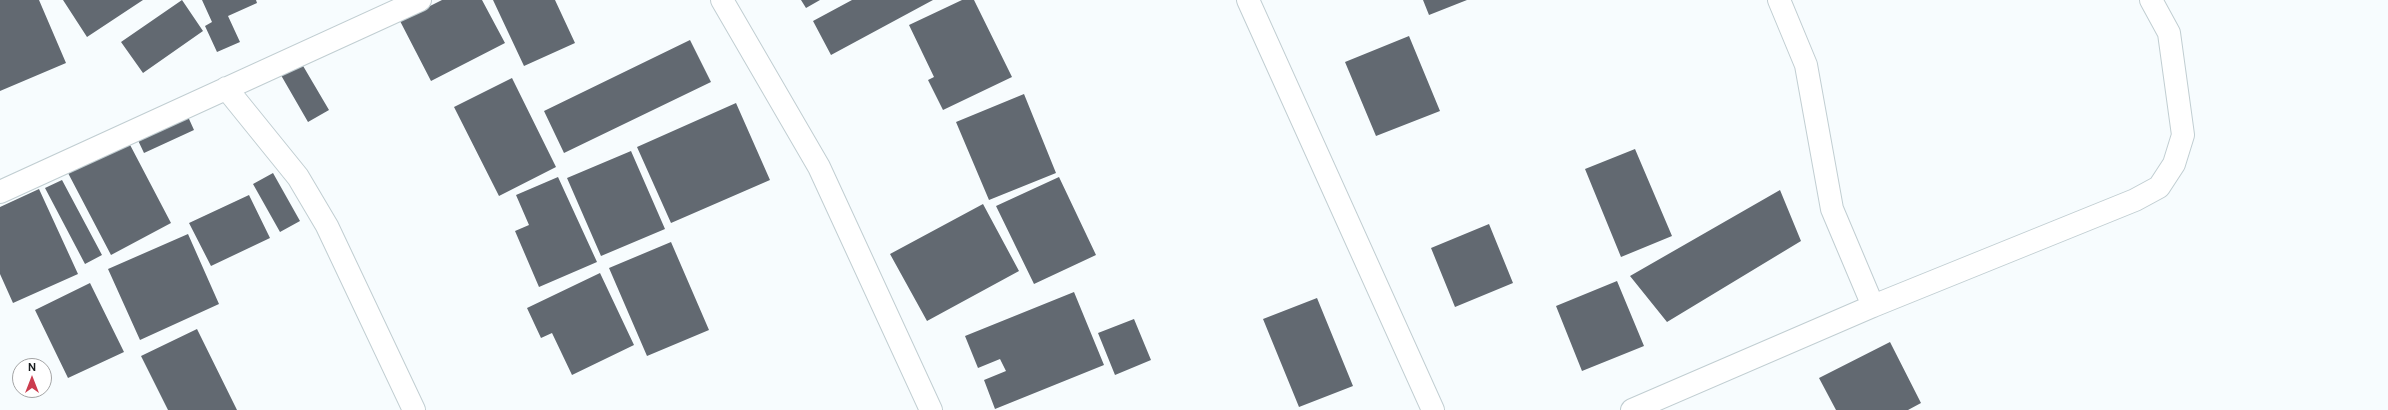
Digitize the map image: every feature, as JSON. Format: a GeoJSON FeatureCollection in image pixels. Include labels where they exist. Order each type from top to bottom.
{"type":"FeatureCollection","features":[{"type":"Feature","properties":{"kind":"street"},"geometry":{"type":"LineString","coordinates":[[0,192],[420,0]]}},
{"type":"Feature","properties":{"kind":"street"},"geometry":{"type":"LineString","coordinates":[[722,0],[819,167],[931,410]]}},
{"type":"Feature","properties":{"kind":"street"},"geometry":{"type":"LineString","coordinates":[[1248,0],[1433,410]]}},
{"type":"Feature","properties":{"kind":"street"},"geometry":{"type":"LineString","coordinates":[[1779,0],[1806,65],[1832,209],[1873,306]]}},
{"type":"Feature","properties":{"kind":"street"},"geometry":{"type":"LineString","coordinates":[[1632,410],[1873,306],[2135,200],[2159,187],[2174,164],[2183,135],[2169,33],[2151,0]]}},
{"type":"Feature","properties":{"kind":"street"},"geometry":{"type":"LineString","coordinates":[[226,88],[298,177],[327,226],[414,410]]}},
{"type":"Feature","properties":{"kind":"building"},"geometry":{"type":"Polygon","coordinates":[[[0,0],[39,0],[66,63],[0,91],[0,0]]]}},
{"type":"Feature","properties":{"kind":"building"},"geometry":{"type":"Polygon","coordinates":[[[63,0],[143,0],[87,37],[63,0]]]}},
{"type":"Feature","properties":{"kind":"building"},"geometry":{"type":"Polygon","coordinates":[[[182,0],[203,31],[143,73],[121,42],[182,0]]]}},
{"type":"Feature","properties":{"kind":"building"},"geometry":{"type":"Polygon","coordinates":[[[202,0],[256,0],[257,3],[228,16],[240,42],[217,52],[205,26],[212,22],[202,0]]]}},
{"type":"Feature","properties":{"kind":"building"},"geometry":{"type":"Polygon","coordinates":[[[442,0],[482,0],[505,43],[431,81],[400,21],[442,0]]]}},
{"type":"Feature","properties":{"kind":"building"},"geometry":{"type":"Polygon","coordinates":[[[493,0],[555,0],[575,43],[524,66],[493,0]]]}},
{"type":"Feature","properties":{"kind":"building"},"geometry":{"type":"Polygon","coordinates":[[[801,0],[820,0],[806,8],[801,0]]]}},
{"type":"Feature","properties":{"kind":"building"},"geometry":{"type":"Polygon","coordinates":[[[852,0],[933,0],[831,55],[813,21],[852,0]]]}},
{"type":"Feature","properties":{"kind":"building"},"geometry":{"type":"Polygon","coordinates":[[[962,0],[974,0],[1012,77],[943,110],[928,80],[934,77],[909,25],[962,0]]]}},
{"type":"Feature","properties":{"kind":"building"},"geometry":{"type":"Polygon","coordinates":[[[1423,0],[1467,0],[1429,15],[1423,0]]]}},
{"type":"Feature","properties":{"kind":"building"},"geometry":{"type":"Polygon","coordinates":[[[1409,36],[1440,111],[1376,136],[1345,62],[1409,36]]]}},
{"type":"Feature","properties":{"kind":"building"},"geometry":{"type":"Polygon","coordinates":[[[690,40],[711,82],[564,153],[544,111],[690,40]]]}},
{"type":"Feature","properties":{"kind":"building"},"geometry":{"type":"Polygon","coordinates":[[[299,59],[329,110],[308,122],[278,70],[299,59]]]}},
{"type":"Feature","properties":{"kind":"building"},"geometry":{"type":"Polygon","coordinates":[[[512,78],[556,167],[499,196],[454,107],[512,78]]]}},
{"type":"Feature","properties":{"kind":"building"},"geometry":{"type":"Polygon","coordinates":[[[1024,94],[1056,173],[989,200],[956,122],[1024,94]]]}},
{"type":"Feature","properties":{"kind":"building"},"geometry":{"type":"Polygon","coordinates":[[[736,103],[770,180],[671,223],[637,147],[736,103]]]}},
{"type":"Feature","properties":{"kind":"building"},"geometry":{"type":"Polygon","coordinates":[[[185,110],[194,130],[144,153],[135,134],[185,110]]]}},
{"type":"Feature","properties":{"kind":"building"},"geometry":{"type":"Polygon","coordinates":[[[128,141],[171,223],[111,255],[68,173],[128,141]]]}},
{"type":"Feature","properties":{"kind":"building"},"geometry":{"type":"Polygon","coordinates":[[[1635,149],[1672,236],[1621,257],[1585,169],[1635,149]]]}},
{"type":"Feature","properties":{"kind":"building"},"geometry":{"type":"Polygon","coordinates":[[[631,151],[665,229],[601,256],[567,178],[631,151]]]}},
{"type":"Feature","properties":{"kind":"building"},"geometry":{"type":"Polygon","coordinates":[[[273,173],[300,221],[280,232],[253,184],[273,173]]]}},
{"type":"Feature","properties":{"kind":"building"},"geometry":{"type":"Polygon","coordinates":[[[558,177],[597,262],[539,287],[515,231],[529,225],[516,195],[558,177]]]}},
{"type":"Feature","properties":{"kind":"building"},"geometry":{"type":"Polygon","coordinates":[[[1059,177],[1096,255],[1034,284],[996,206],[1059,177]]]}},
{"type":"Feature","properties":{"kind":"building"},"geometry":{"type":"Polygon","coordinates":[[[62,180],[102,255],[85,264],[45,188],[62,180]]]}},
{"type":"Feature","properties":{"kind":"building"},"geometry":{"type":"Polygon","coordinates":[[[39,189],[78,274],[13,303],[0,274],[0,207],[39,189]]]}},
{"type":"Feature","properties":{"kind":"building"},"geometry":{"type":"Polygon","coordinates":[[[1780,190],[1801,241],[1667,322],[1630,276],[1780,190]]]}},
{"type":"Feature","properties":{"kind":"building"},"geometry":{"type":"Polygon","coordinates":[[[249,195],[270,238],[211,266],[189,223],[249,195]]]}},
{"type":"Feature","properties":{"kind":"building"},"geometry":{"type":"Polygon","coordinates":[[[983,204],[1019,271],[927,321],[890,254],[983,204]]]}},
{"type":"Feature","properties":{"kind":"building"},"geometry":{"type":"Polygon","coordinates":[[[1489,224],[1513,283],[1455,307],[1431,248],[1489,224]]]}},
{"type":"Feature","properties":{"kind":"building"},"geometry":{"type":"Polygon","coordinates":[[[188,234],[219,304],[140,340],[108,269],[188,234]]]}},
{"type":"Feature","properties":{"kind":"building"},"geometry":{"type":"Polygon","coordinates":[[[671,242],[709,330],[647,356],[609,268],[671,242]]]}},
{"type":"Feature","properties":{"kind":"building"},"geometry":{"type":"Polygon","coordinates":[[[600,273],[634,345],[572,375],[552,333],[541,338],[527,308],[600,273]]]}},
{"type":"Feature","properties":{"kind":"building"},"geometry":{"type":"Polygon","coordinates":[[[1617,281],[1644,346],[1582,371],[1556,306],[1617,281]]]}},
{"type":"Feature","properties":{"kind":"building"},"geometry":{"type":"Polygon","coordinates":[[[90,283],[124,352],[68,378],[35,310],[90,283]]]}},
{"type":"Feature","properties":{"kind":"building"},"geometry":{"type":"Polygon","coordinates":[[[1074,292],[1104,365],[995,409],[984,380],[1006,371],[1000,359],[978,368],[965,336],[1074,292]]]}},
{"type":"Feature","properties":{"kind":"building"},"geometry":{"type":"Polygon","coordinates":[[[1317,298],[1353,386],[1299,407],[1263,319],[1317,298]]]}},
{"type":"Feature","properties":{"kind":"building"},"geometry":{"type":"Polygon","coordinates":[[[1134,319],[1151,360],[1115,375],[1098,333],[1134,319]]]}},
{"type":"Feature","properties":{"kind":"building"},"geometry":{"type":"Polygon","coordinates":[[[197,329],[237,410],[168,410],[141,356],[197,329]]]}},
{"type":"Feature","properties":{"kind":"building"},"geometry":{"type":"Polygon","coordinates":[[[1890,342],[1921,403],[1908,410],[1836,410],[1819,378],[1890,342]]]}}]}
